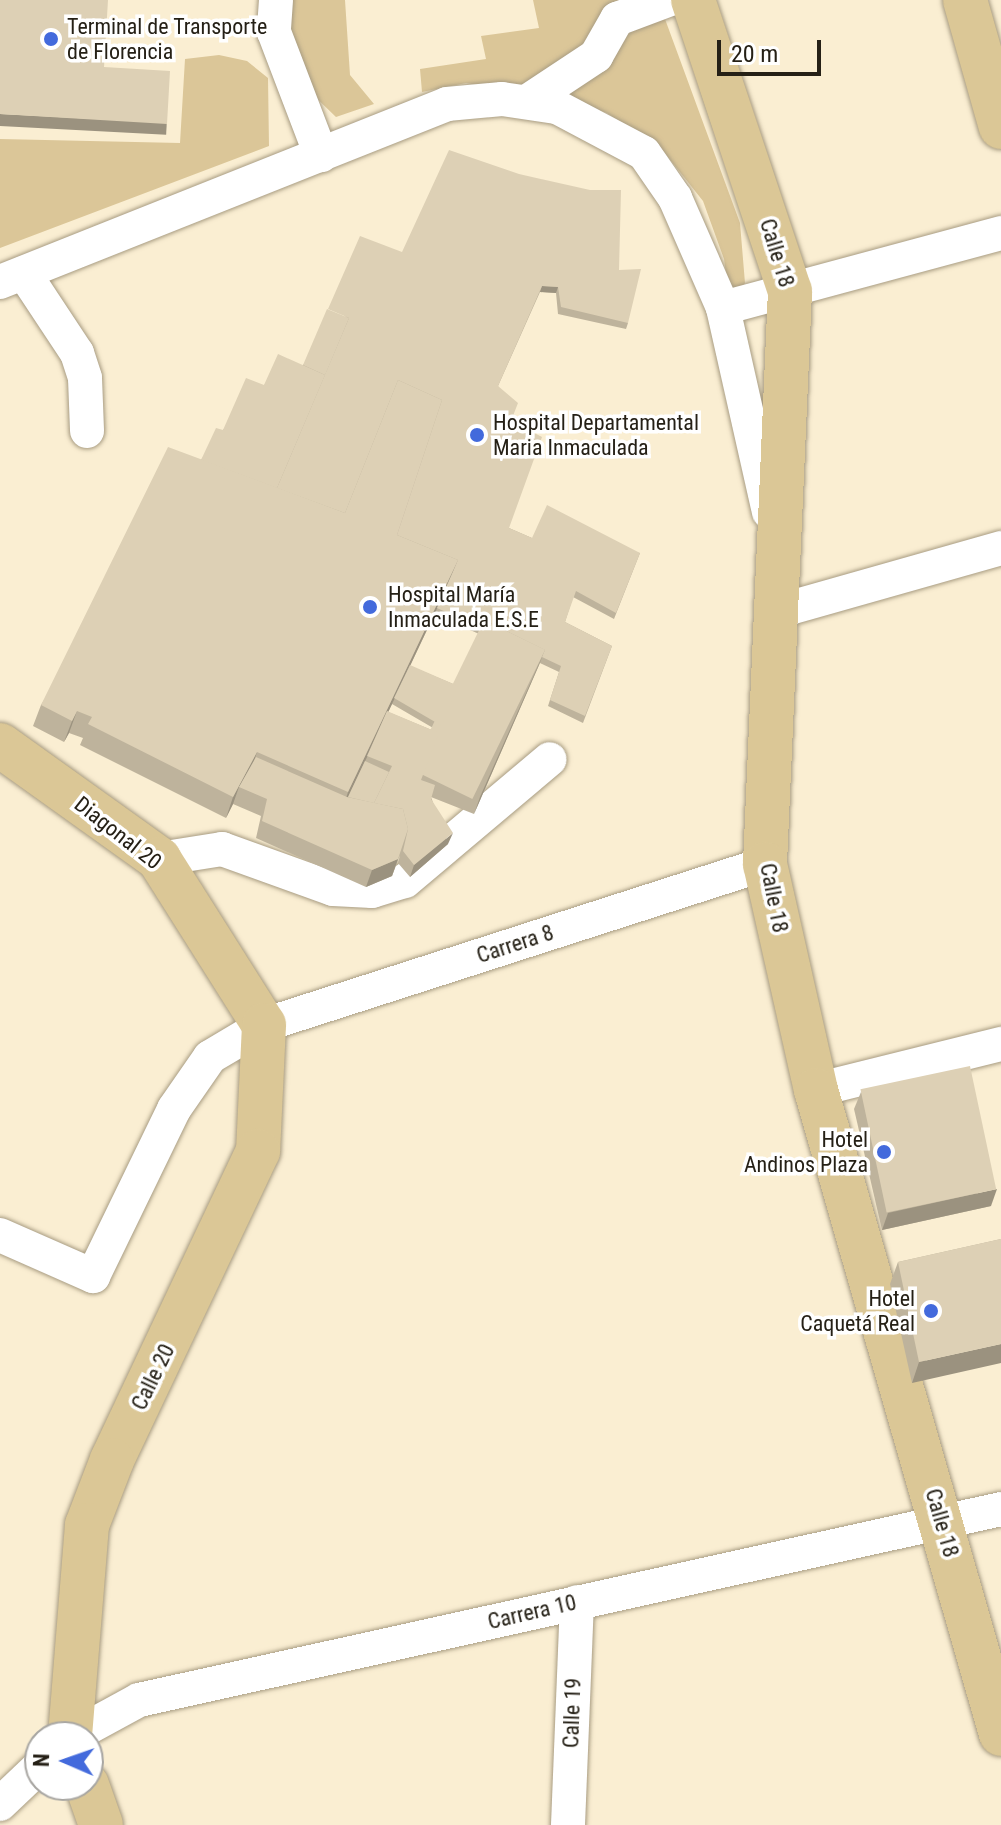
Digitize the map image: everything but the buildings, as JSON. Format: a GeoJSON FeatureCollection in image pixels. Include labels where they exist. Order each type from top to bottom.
{"type":"FeatureCollection","features":[{"type":"Feature","properties":{"kind":"main road","name":"Calle 18"},"geometry":{"type":"LineString","coordinates":[[693,0],[790,291],[765,864],[816,1090],[943,1522],[1001,1734]]}},
{"type":"Feature","properties":{"kind":"main road"},"geometry":{"type":"LineString","coordinates":[[965,0],[1001,127]]}},
{"type":"Feature","properties":{"kind":"main road","name":"Diagonal 20"},"geometry":{"type":"LineString","coordinates":[[0,745],[159,859],[264,1025]]}},
{"type":"Feature","properties":{"kind":"main road","name":"Calle 20"},"geometry":{"type":"LineString","coordinates":[[71,1721],[87,1525],[112,1460],[258,1151],[264,1025]]}},
{"type":"Feature","properties":{"kind":"main road"},"geometry":{"type":"LineString","coordinates":[[93,1801],[101,1825]]}},
{"type":"Feature","properties":{"kind":"street"},"geometry":{"type":"LineString","coordinates":[[276,0],[274,32],[321,155]]}},
{"type":"Feature","properties":{"kind":"street"},"geometry":{"type":"LineString","coordinates":[[528,101],[596,56],[617,19],[668,0]]}},
{"type":"Feature","properties":{"kind":"street"},"geometry":{"type":"LineString","coordinates":[[87,431],[85,378],[77,353],[12,277],[447,104],[528,101],[557,107],[598,124],[644,153],[675,198],[723,308],[763,478],[779,595],[1001,548]]}},
{"type":"Feature","properties":{"kind":"street"},"geometry":{"type":"LineString","coordinates":[[723,308],[1001,233]]}},
{"type":"Feature","properties":{"kind":"street"},"geometry":{"type":"LineString","coordinates":[[159,859],[222,849],[333,889],[372,891],[405,881],[550,759]]}},
{"type":"Feature","properties":{"kind":"street","name":"Carrera 8"},"geometry":{"type":"LineString","coordinates":[[0,1235],[93,1276],[174,1109],[210,1057],[264,1025],[765,864]]}},
{"type":"Feature","properties":{"kind":"street"},"geometry":{"type":"LineString","coordinates":[[816,1090],[1001,1044]]}},
{"type":"Feature","properties":{"kind":"street","name":"Carrera 10"},"geometry":{"type":"LineString","coordinates":[[100,1721],[139,1700],[1001,1509]]}},
{"type":"Feature","properties":{"kind":"street","name":"Calle 19"},"geometry":{"type":"LineString","coordinates":[[568,1825],[577,1602]]}},
{"type":"Feature","properties":{"kind":"street"},"geometry":{"type":"LineString","coordinates":[[0,1804],[24,1781]]}},
{"type":"Feature","properties":{"kind":"shaded area"},"geometry":{"type":"Polygon","coordinates":[[[290,0],[345,0],[350,75],[374,104],[336,117],[306,88],[287,33],[290,0]]]}},
{"type":"Feature","properties":{"kind":"shaded area"},"geometry":{"type":"Polygon","coordinates":[[[533,0],[658,0],[740,223],[745,283],[731,310],[724,259],[703,201],[664,152],[607,113],[567,100],[466,83],[422,92],[420,69],[486,59],[481,36],[539,28],[533,0]]]}},
{"type":"Feature","properties":{"kind":"shaded area"},"geometry":{"type":"Polygon","coordinates":[[[219,55],[247,61],[268,78],[269,146],[0,248],[0,139],[180,143],[185,59],[219,55]]]}},
{"type":"Feature","properties":{"kind":"place","name":"Terminal de Transporte de Florencia"},"geometry":{"type":"Point","coordinates":[51,39]}},
{"type":"Feature","properties":{"kind":"place","name":"Hospital Departamental Maria Inmaculada"},"geometry":{"type":"Point","coordinates":[477,435]}},
{"type":"Feature","properties":{"kind":"place","name":"Hospital María Inmaculada E.S.E"},"geometry":{"type":"Point","coordinates":[370,607]}},
{"type":"Feature","properties":{"kind":"place","name":"Hotel Andinos Plaza"},"geometry":{"type":"Point","coordinates":[884,1152]}},
{"type":"Feature","properties":{"kind":"place","name":"Hotel Caquetá Real"},"geometry":{"type":"Point","coordinates":[931,1311]}}]}
